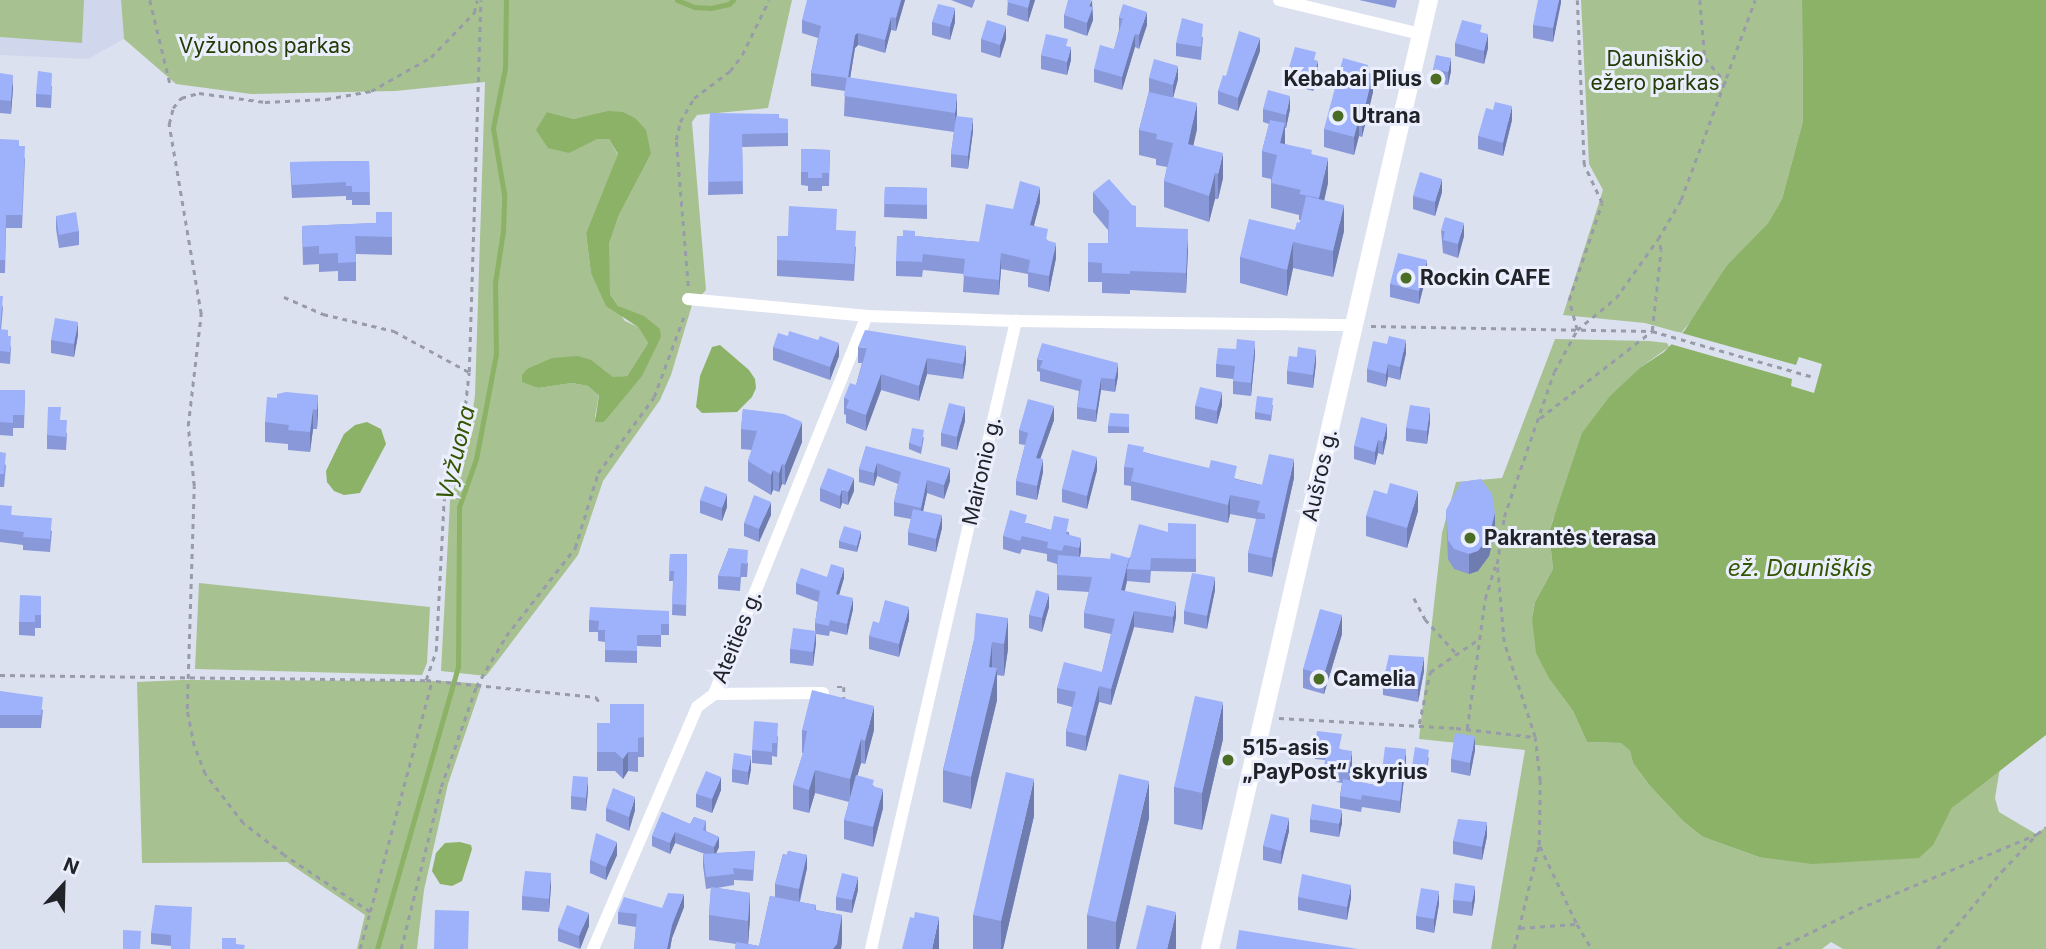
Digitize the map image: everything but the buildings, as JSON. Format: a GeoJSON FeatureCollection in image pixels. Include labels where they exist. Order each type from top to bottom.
{"type":"FeatureCollection","features":[{"type":"Feature","properties":{"kind":"street"},"geometry":{"type":"LineString","coordinates":[[1279,0],[1421,34]]}},
{"type":"Feature","properties":{"kind":"street","name":"Aušros g."},"geometry":{"type":"LineString","coordinates":[[1210,949],[1429,0]]}},
{"type":"Feature","properties":{"kind":"street"},"geometry":{"type":"LineString","coordinates":[[688,299],[867,316],[1354,326]]}},
{"type":"Feature","properties":{"kind":"street","name":"Ateities g."},"geometry":{"type":"LineString","coordinates":[[593,949],[697,707],[714,694],[867,316]]}},
{"type":"Feature","properties":{"kind":"street","name":"Maironio g."},"geometry":{"type":"LineString","coordinates":[[871,949],[1016,321]]}},
{"type":"Feature","properties":{"kind":"street"},"geometry":{"type":"LineString","coordinates":[[714,694],[823,693]]}},
{"type":"Feature","properties":{"kind":"path"},"geometry":{"type":"LineString","coordinates":[[150,0],[170,83]]}},
{"type":"Feature","properties":{"kind":"path"},"geometry":{"type":"LineString","coordinates":[[426,680],[436,651],[444,499],[462,435],[469,372],[479,0]]}},
{"type":"Feature","properties":{"kind":"path"},"geometry":{"type":"LineString","coordinates":[[370,912],[253,831],[205,774],[194,746],[187,709],[194,486],[188,426],[201,314],[169,124],[173,108],[181,98],[199,93],[265,102],[326,99],[371,91],[431,57],[474,13],[479,0]]}},
{"type":"Feature","properties":{"kind":"path"},"geometry":{"type":"LineString","coordinates":[[401,949],[441,787],[476,687],[506,636],[575,548],[598,473],[654,397],[680,331],[688,299],[676,140],[680,122],[694,98],[730,71],[743,55],[769,0]]}},
{"type":"Feature","properties":{"kind":"path"},"geometry":{"type":"LineString","coordinates":[[1577,0],[1584,165],[1602,203],[1569,300],[1577,330]]}},
{"type":"Feature","properties":{"kind":"path"},"geometry":{"type":"LineString","coordinates":[[1700,0],[1705,58],[1726,83]]}},
{"type":"Feature","properties":{"kind":"path"},"geometry":{"type":"LineString","coordinates":[[1467,729],[1485,599],[1496,564],[1504,517],[1554,372],[1577,330],[1616,298],[1658,239],[1681,200],[1755,0]]}},
{"type":"Feature","properties":{"kind":"path"},"geometry":{"type":"LineString","coordinates":[[1539,418],[1652,331],[1661,250],[1658,239]]}},
{"type":"Feature","properties":{"kind":"path"},"geometry":{"type":"LineString","coordinates":[[284,297],[323,314],[394,331],[469,372]]}},
{"type":"Feature","properties":{"kind":"path"},"geometry":{"type":"LineString","coordinates":[[1354,326],[1652,331],[1813,377]]}},
{"type":"Feature","properties":{"kind":"path"},"geometry":{"type":"LineString","coordinates":[[1496,564],[1504,642],[1535,737],[1540,781],[1539,845],[1514,949]]}},
{"type":"Feature","properties":{"kind":"path"},"geometry":{"type":"LineString","coordinates":[[1414,598],[1424,619],[1456,653]]}},
{"type":"Feature","properties":{"kind":"path"},"geometry":{"type":"LineString","coordinates":[[1419,726],[1430,672],[1479,639]]}},
{"type":"Feature","properties":{"kind":"path"},"geometry":{"type":"LineString","coordinates":[[0,675],[189,675],[426,680],[596,697],[601,705]]}},
{"type":"Feature","properties":{"kind":"path"},"geometry":{"type":"LineString","coordinates":[[360,949],[432,681]]}},
{"type":"Feature","properties":{"kind":"path"},"geometry":{"type":"LineString","coordinates":[[844,687],[844,701]]}},
{"type":"Feature","properties":{"kind":"path"},"geometry":{"type":"LineString","coordinates":[[1265,717],[1467,729],[1535,737]]}},
{"type":"Feature","properties":{"kind":"path"},"geometry":{"type":"LineString","coordinates":[[1777,949],[1857,909],[2046,828]]}},
{"type":"Feature","properties":{"kind":"path"},"geometry":{"type":"LineString","coordinates":[[1937,949],[2002,871],[2037,834]]}},
{"type":"Feature","properties":{"kind":"path"},"geometry":{"type":"LineString","coordinates":[[1539,845],[1592,949]]}},
{"type":"Feature","properties":{"kind":"path"},"geometry":{"type":"LineString","coordinates":[[1520,928],[1577,924]]}},
{"type":"Feature","properties":{"kind":"shaded area"},"geometry":{"type":"Polygon","coordinates":[[[0,0],[121,0],[124,39],[88,59],[0,55],[0,0]]]}},
{"type":"Feature","properties":{"kind":"green space"},"geometry":{"type":"Polygon","coordinates":[[[0,0],[84,0],[82,43],[0,37],[0,0]]]}},
{"type":"Feature","properties":{"kind":"green space","name":"Vyžuonos parkas"},"geometry":{"type":"Polygon","coordinates":[[[121,0],[792,0],[768,108],[697,115],[692,122],[706,290],[692,305],[671,375],[660,400],[603,481],[578,555],[486,676],[441,671],[450,501],[468,443],[475,395],[485,82],[395,91],[251,94],[176,84],[124,39],[121,0]],[[547,112],[597,139],[609,139],[618,155],[586,233],[591,273],[625,321],[638,327],[648,343],[627,376],[613,378],[604,370],[522,375],[522,381],[538,388],[572,383],[588,386],[599,394],[595,417],[604,422],[661,337],[618,306],[610,294],[608,272],[609,244],[619,215],[651,154],[590,116],[574,119],[547,112]]]}},
{"type":"Feature","properties":{"kind":"green space","name":"Dauniškio ežero parkas"},"geometry":{"type":"Polygon","coordinates":[[[1581,0],[1802,0],[1803,121],[1782,199],[1768,223],[1727,265],[1698,313],[1681,333],[1645,323],[1563,315],[1603,190],[1589,164],[1581,0]]]}},
{"type":"Feature","properties":{"kind":"green space"},"geometry":{"type":"Polygon","coordinates":[[[1555,339],[1649,341],[1667,343],[1669,347],[1641,367],[1553,519],[1549,532],[1553,569],[1535,602],[1532,618],[1550,680],[1573,711],[1587,742],[1621,743],[1630,751],[1633,763],[1650,786],[1684,822],[1703,837],[1759,857],[1934,844],[1952,808],[2000,768],[1995,798],[1999,812],[2036,834],[2046,827],[2046,949],[1843,949],[1831,942],[1822,949],[1491,949],[1525,750],[1419,739],[1442,533],[1456,482],[1502,478],[1555,339]]]}},
{"type":"Feature","properties":{"kind":"green space"},"geometry":{"type":"Polygon","coordinates":[[[199,583],[430,607],[427,663],[422,675],[195,669],[199,583]]]}},
{"type":"Feature","properties":{"kind":"green space"},"geometry":{"type":"Polygon","coordinates":[[[445,681],[482,684],[448,784],[424,890],[417,949],[357,949],[365,915],[287,862],[142,863],[137,682],[445,681]]]}},
{"type":"Feature","properties":{"kind":"water","name":"ež. Dauniškis"},"geometry":{"type":"Polygon","coordinates":[[[1802,0],[2046,0],[2046,735],[1952,808],[1934,844],[1919,858],[1812,864],[1759,857],[1703,837],[1684,822],[1650,786],[1633,763],[1630,751],[1621,743],[1587,742],[1573,711],[1550,680],[1536,653],[1532,618],[1535,602],[1553,569],[1549,532],[1582,433],[1610,396],[1641,367],[1664,352],[1685,330],[1727,265],[1768,223],[1782,199],[1803,121],[1802,0]]]}},
{"type":"Feature","properties":{"kind":"water"},"geometry":{"type":"Polygon","coordinates":[[[608,111],[623,112],[635,118],[646,130],[651,154],[619,215],[609,244],[610,294],[618,306],[644,316],[660,329],[661,337],[642,376],[604,422],[595,422],[599,395],[588,386],[572,383],[538,388],[522,382],[522,375],[527,369],[552,358],[578,356],[591,360],[613,377],[627,376],[648,343],[638,327],[606,306],[591,273],[586,233],[618,154],[609,139],[597,139],[569,153],[548,148],[536,130],[547,112],[574,119],[608,111]]]}},
{"type":"Feature","properties":{"kind":"water"},"geometry":{"type":"Polygon","coordinates":[[[720,345],[749,370],[755,379],[756,388],[752,397],[737,412],[702,413],[696,407],[700,376],[712,347],[720,345]]]}},
{"type":"Feature","properties":{"kind":"water"},"geometry":{"type":"Polygon","coordinates":[[[367,422],[381,429],[386,444],[360,493],[344,495],[334,491],[327,482],[326,471],[344,434],[355,425],[367,422]]]}},
{"type":"Feature","properties":{"kind":"water"},"geometry":{"type":"Polygon","coordinates":[[[460,842],[471,845],[472,849],[462,881],[452,886],[440,884],[432,871],[436,853],[445,843],[460,842]]]}},
{"type":"Feature","properties":{"kind":"pier"},"geometry":{"type":"Polygon","coordinates":[[[1678,332],[1796,365],[1799,357],[1822,364],[1814,393],[1791,386],[1792,379],[1667,343],[1678,332]]]}},
{"type":"Feature","properties":{"kind":"waterway","name":"Vyžuona"},"geometry":{"type":"LineString","coordinates":[[377,949],[458,667],[459,507],[476,459],[496,354],[495,283],[503,231],[504,194],[493,128],[505,68],[506,0]]}},
{"type":"Feature","properties":{"kind":"waterway","name":"Vyžuona"},"geometry":{"type":"LineString","coordinates":[[677,0],[694,7],[711,8],[729,4],[733,0]]}},
{"type":"Feature","properties":{"kind":"place","name":"Kebabai Plius"},"geometry":{"type":"Point","coordinates":[1436,79]}},
{"type":"Feature","properties":{"kind":"place","name":"Utrana"},"geometry":{"type":"Point","coordinates":[1338,116]}},
{"type":"Feature","properties":{"kind":"place","name":"Rockin CAFE"},"geometry":{"type":"Point","coordinates":[1406,278]}},
{"type":"Feature","properties":{"kind":"place","name":"Pakrantės terasa"},"geometry":{"type":"Point","coordinates":[1470,538]}},
{"type":"Feature","properties":{"kind":"place","name":"Camelia"},"geometry":{"type":"Point","coordinates":[1319,679]}},
{"type":"Feature","properties":{"kind":"place","name":"515-asis „PayPost“ skyrius"},"geometry":{"type":"Point","coordinates":[1228,760]}}]}
